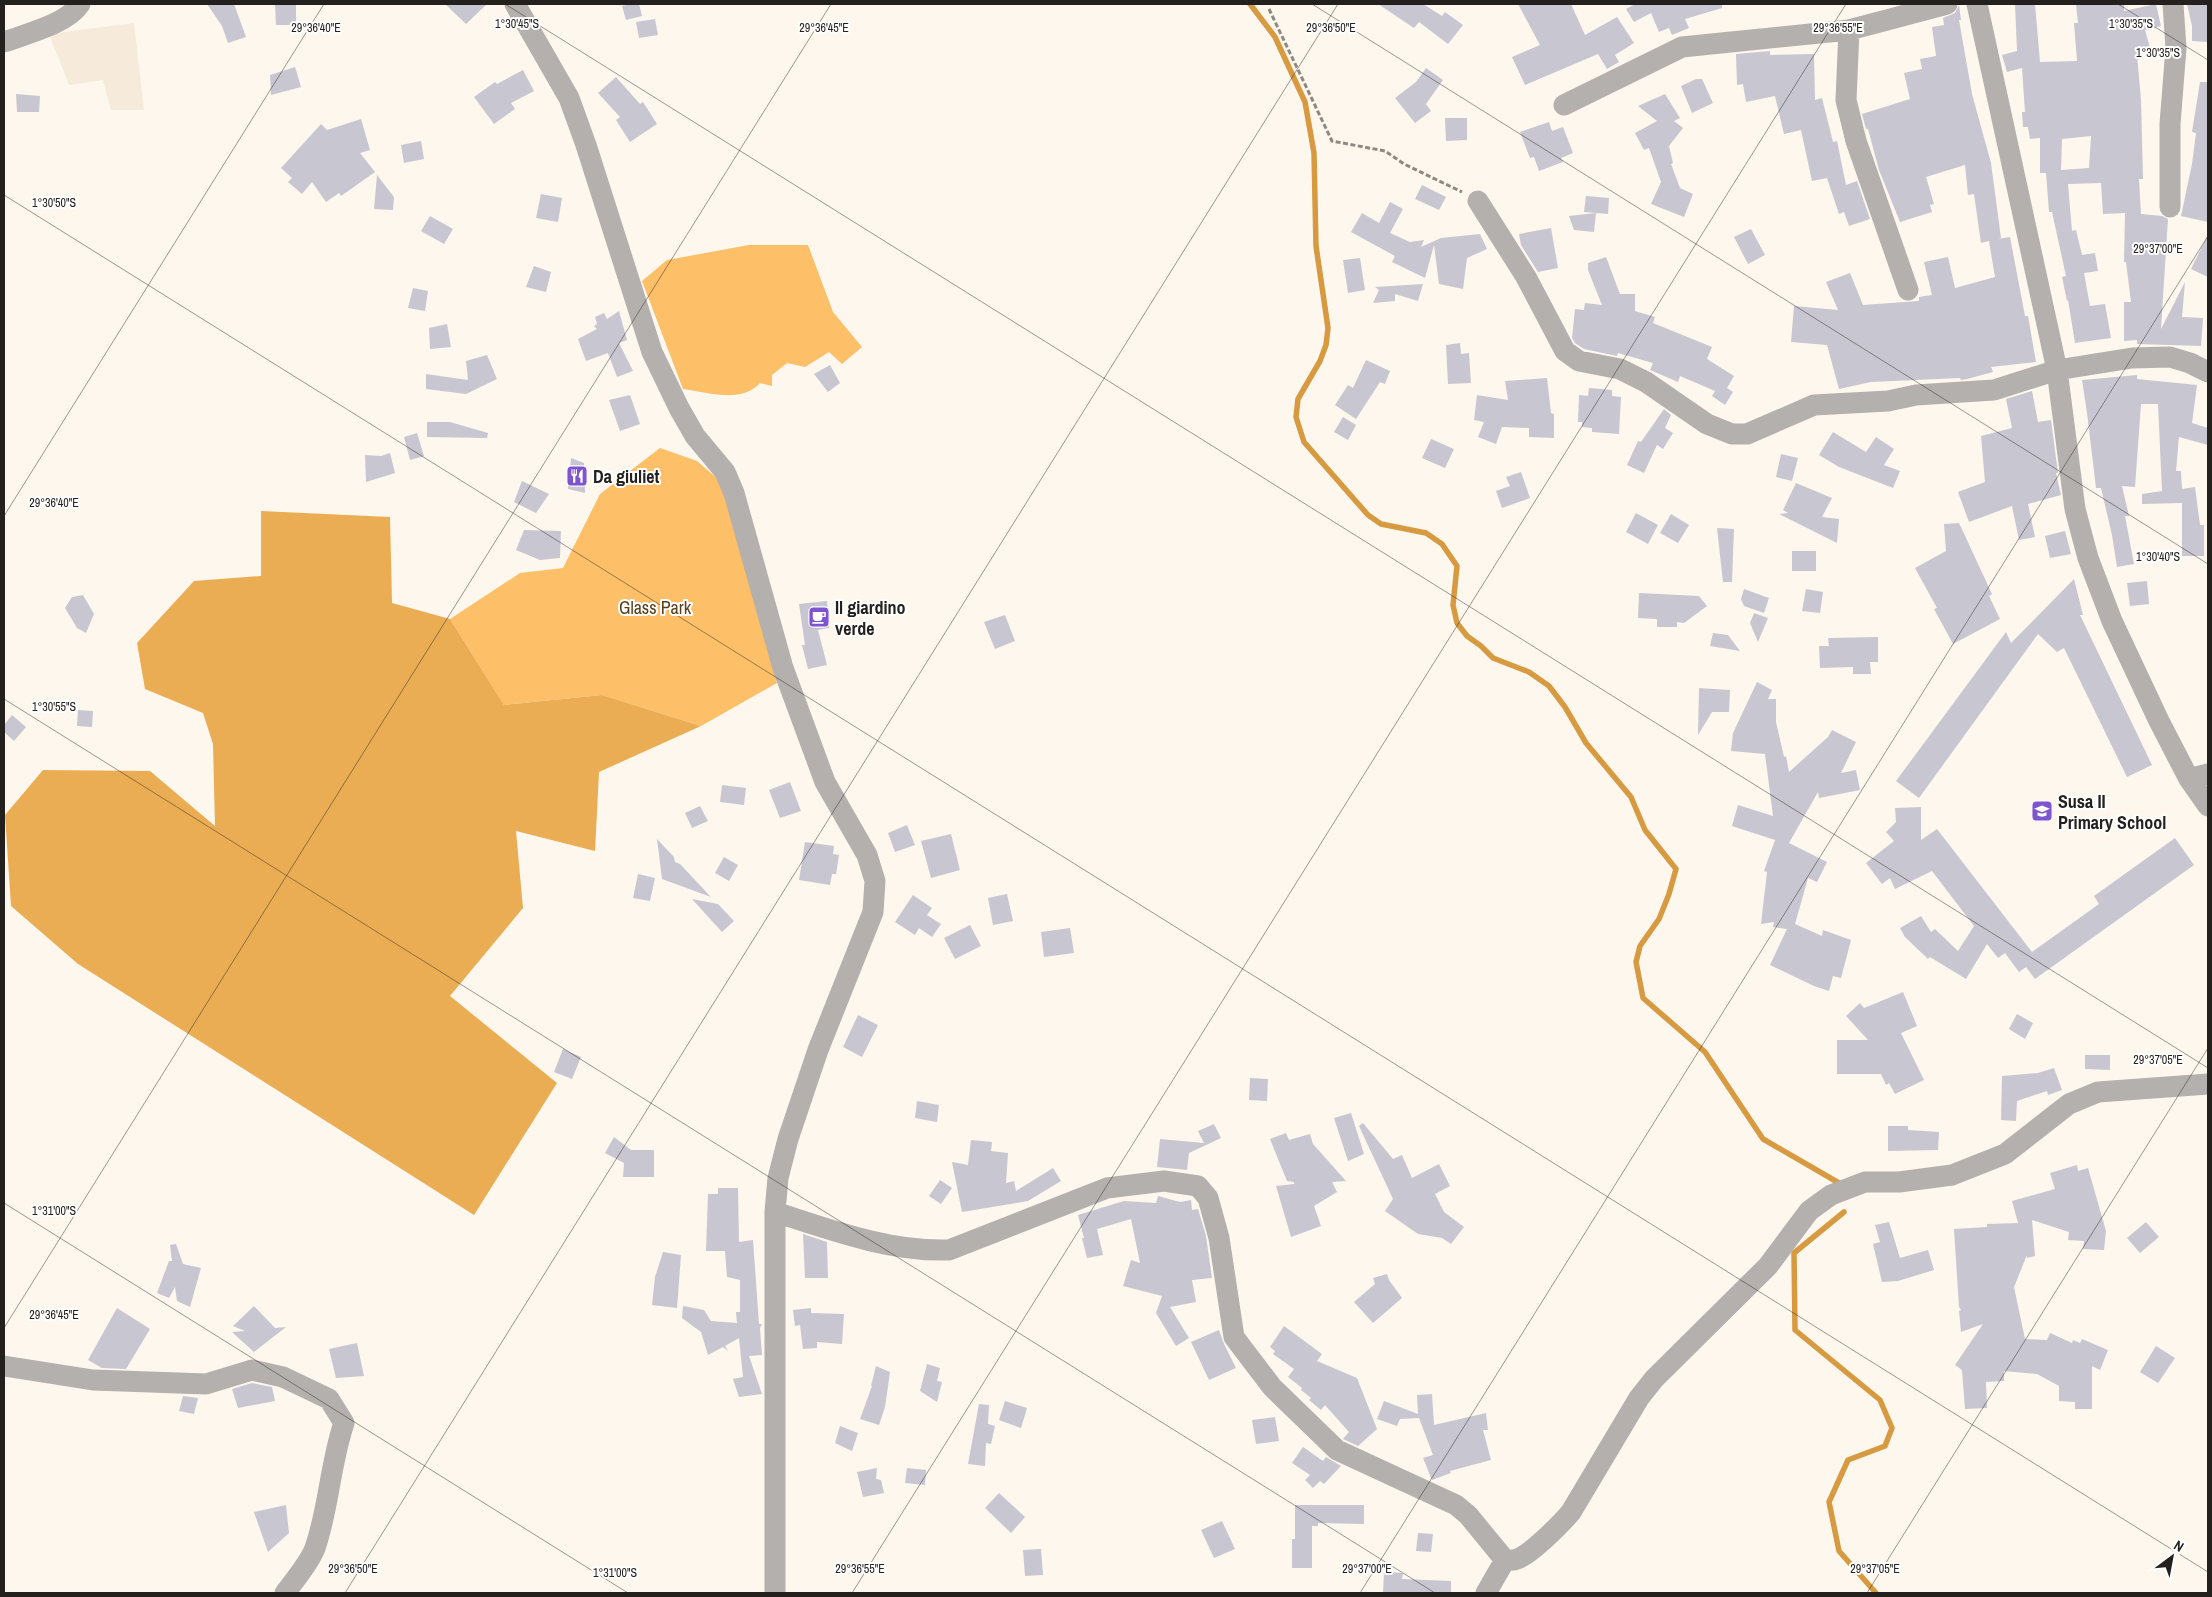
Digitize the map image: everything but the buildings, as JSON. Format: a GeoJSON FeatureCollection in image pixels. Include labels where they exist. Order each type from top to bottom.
{"type":"FeatureCollection","features":[{"type":"Feature","properties":{"kind":"street"},"geometry":{"type":"LineString","coordinates":[[4,42],[52,25],[76,11],[80,4]]}},
{"type":"Feature","properties":{"kind":"street"},"geometry":{"type":"LineString","coordinates":[[515,4],[569,98],[586,145],[652,352],[695,436],[725,472],[734,493],[783,668],[824,782],[867,855],[875,881],[873,912],[818,1050],[788,1139],[778,1178],[775,1212],[775,1593]]}},
{"type":"Feature","properties":{"kind":"street"},"geometry":{"type":"LineString","coordinates":[[1564,106],[1682,47],[1849,30],[1947,4]]}},
{"type":"Feature","properties":{"kind":"street"},"geometry":{"type":"LineString","coordinates":[[1977,4],[2057,370],[2075,509],[2088,558],[2112,621],[2198,777],[2208,806]]}},
{"type":"Feature","properties":{"kind":"street"},"geometry":{"type":"LineString","coordinates":[[2170,206],[2170,124],[2176,48],[2173,4]]}},
{"type":"Feature","properties":{"kind":"street"},"geometry":{"type":"LineString","coordinates":[[1849,30],[1846,100],[1856,140],[1908,290]]}},
{"type":"Feature","properties":{"kind":"street"},"geometry":{"type":"LineString","coordinates":[[1478,201],[1526,277],[1565,351],[1579,361],[1620,369],[1646,382],[1707,424],[1732,434],[1747,434],[1814,405],[1994,390],[2057,370],[2132,358],[2170,357],[2190,363],[2208,372]]}},
{"type":"Feature","properties":{"kind":"street"},"geometry":{"type":"LineString","coordinates":[[1505,1560],[1516,1560],[1523,1556],[1563,1522],[1583,1494],[1639,1398],[1654,1379],[1768,1266],[1809,1211],[1823,1200],[1866,1182],[1899,1182],[1952,1175],[2005,1154],[2070,1104],[2098,1092],[2208,1084]]}},
{"type":"Feature","properties":{"kind":"street"},"geometry":{"type":"LineString","coordinates":[[775,1212],[820,1227],[894,1246],[926,1251],[949,1250],[1107,1188],[1164,1181],[1198,1186],[1208,1198],[1219,1238],[1234,1337],[1272,1387],[1337,1450],[1456,1505],[1468,1515],[1505,1560]]}},
{"type":"Feature","properties":{"kind":"street"},"geometry":{"type":"LineString","coordinates":[[4,1366],[93,1380],[206,1384],[252,1370],[283,1377],[329,1400],[344,1423],[336,1444],[315,1550],[285,1593]]}},
{"type":"Feature","properties":{"kind":"street"},"geometry":{"type":"LineString","coordinates":[[1486,1593],[1505,1560]]}},
{"type":"Feature","properties":{"kind":"path"},"geometry":{"type":"LineString","coordinates":[[1269,8],[1332,140],[1339,144],[1385,151],[1404,164],[1438,179],[1478,201]]}},
{"type":"Feature","properties":{"kind":"shaded area"},"geometry":{"type":"Polygon","coordinates":[[[134,23],[144,110],[111,110],[103,80],[69,85],[49,34],[134,23]]]}},
{"type":"Feature","properties":{"kind":"shaded area"},"geometry":{"type":"Polygon","coordinates":[[[261,511],[390,517],[392,603],[450,619],[504,705],[602,695],[701,726],[599,772],[595,851],[516,831],[523,908],[450,996],[557,1083],[474,1215],[78,964],[11,906],[5,815],[43,770],[150,771],[215,826],[213,744],[203,713],[145,689],[137,643],[194,581],[261,576],[261,511]]]}},
{"type":"Feature","properties":{"kind":"green space"},"geometry":{"type":"Polygon","coordinates":[[[749,245],[808,245],[833,312],[862,347],[842,364],[829,352],[805,367],[787,363],[772,375],[772,386],[760,383],[743,393],[724,395],[683,389],[642,281],[667,260],[749,245]]]}},
{"type":"Feature","properties":{"kind":"green space","name":"Glass Park"},"geometry":{"type":"Polygon","coordinates":[[[660,448],[697,461],[725,485],[777,683],[701,726],[602,695],[504,705],[450,619],[520,573],[563,568],[600,494],[660,448]]]}},
{"type":"Feature","properties":{"kind":"waterway"},"geometry":{"type":"LineString","coordinates":[[1250,4],[1275,37],[1305,102],[1314,153],[1316,246],[1328,328],[1326,345],[1320,361],[1298,399],[1296,417],[1304,442],[1368,515],[1381,524],[1426,533],[1442,544],[1457,566],[1453,605],[1457,623],[1467,636],[1493,658],[1529,672],[1549,686],[1565,707],[1586,743],[1631,797],[1645,830],[1676,869],[1659,919],[1640,946],[1636,962],[1643,998],[1705,1052],[1763,1139],[1840,1185]]}},
{"type":"Feature","properties":{"kind":"waterway"},"geometry":{"type":"LineString","coordinates":[[1844,1212],[1794,1253],[1795,1330],[1880,1400],[1892,1428],[1885,1446],[1848,1460],[1829,1502],[1839,1551],[1876,1593]]}},
{"type":"Feature","properties":{"kind":"place","name":"Da giuliet"},"geometry":{"type":"Point","coordinates":[577,476]}},
{"type":"Feature","properties":{"kind":"place","name":"Il giardino verde"},"geometry":{"type":"Point","coordinates":[819,617]}},
{"type":"Feature","properties":{"kind":"place","name":"Susa II Primary School"},"geometry":{"type":"Point","coordinates":[2042,811]}}]}
